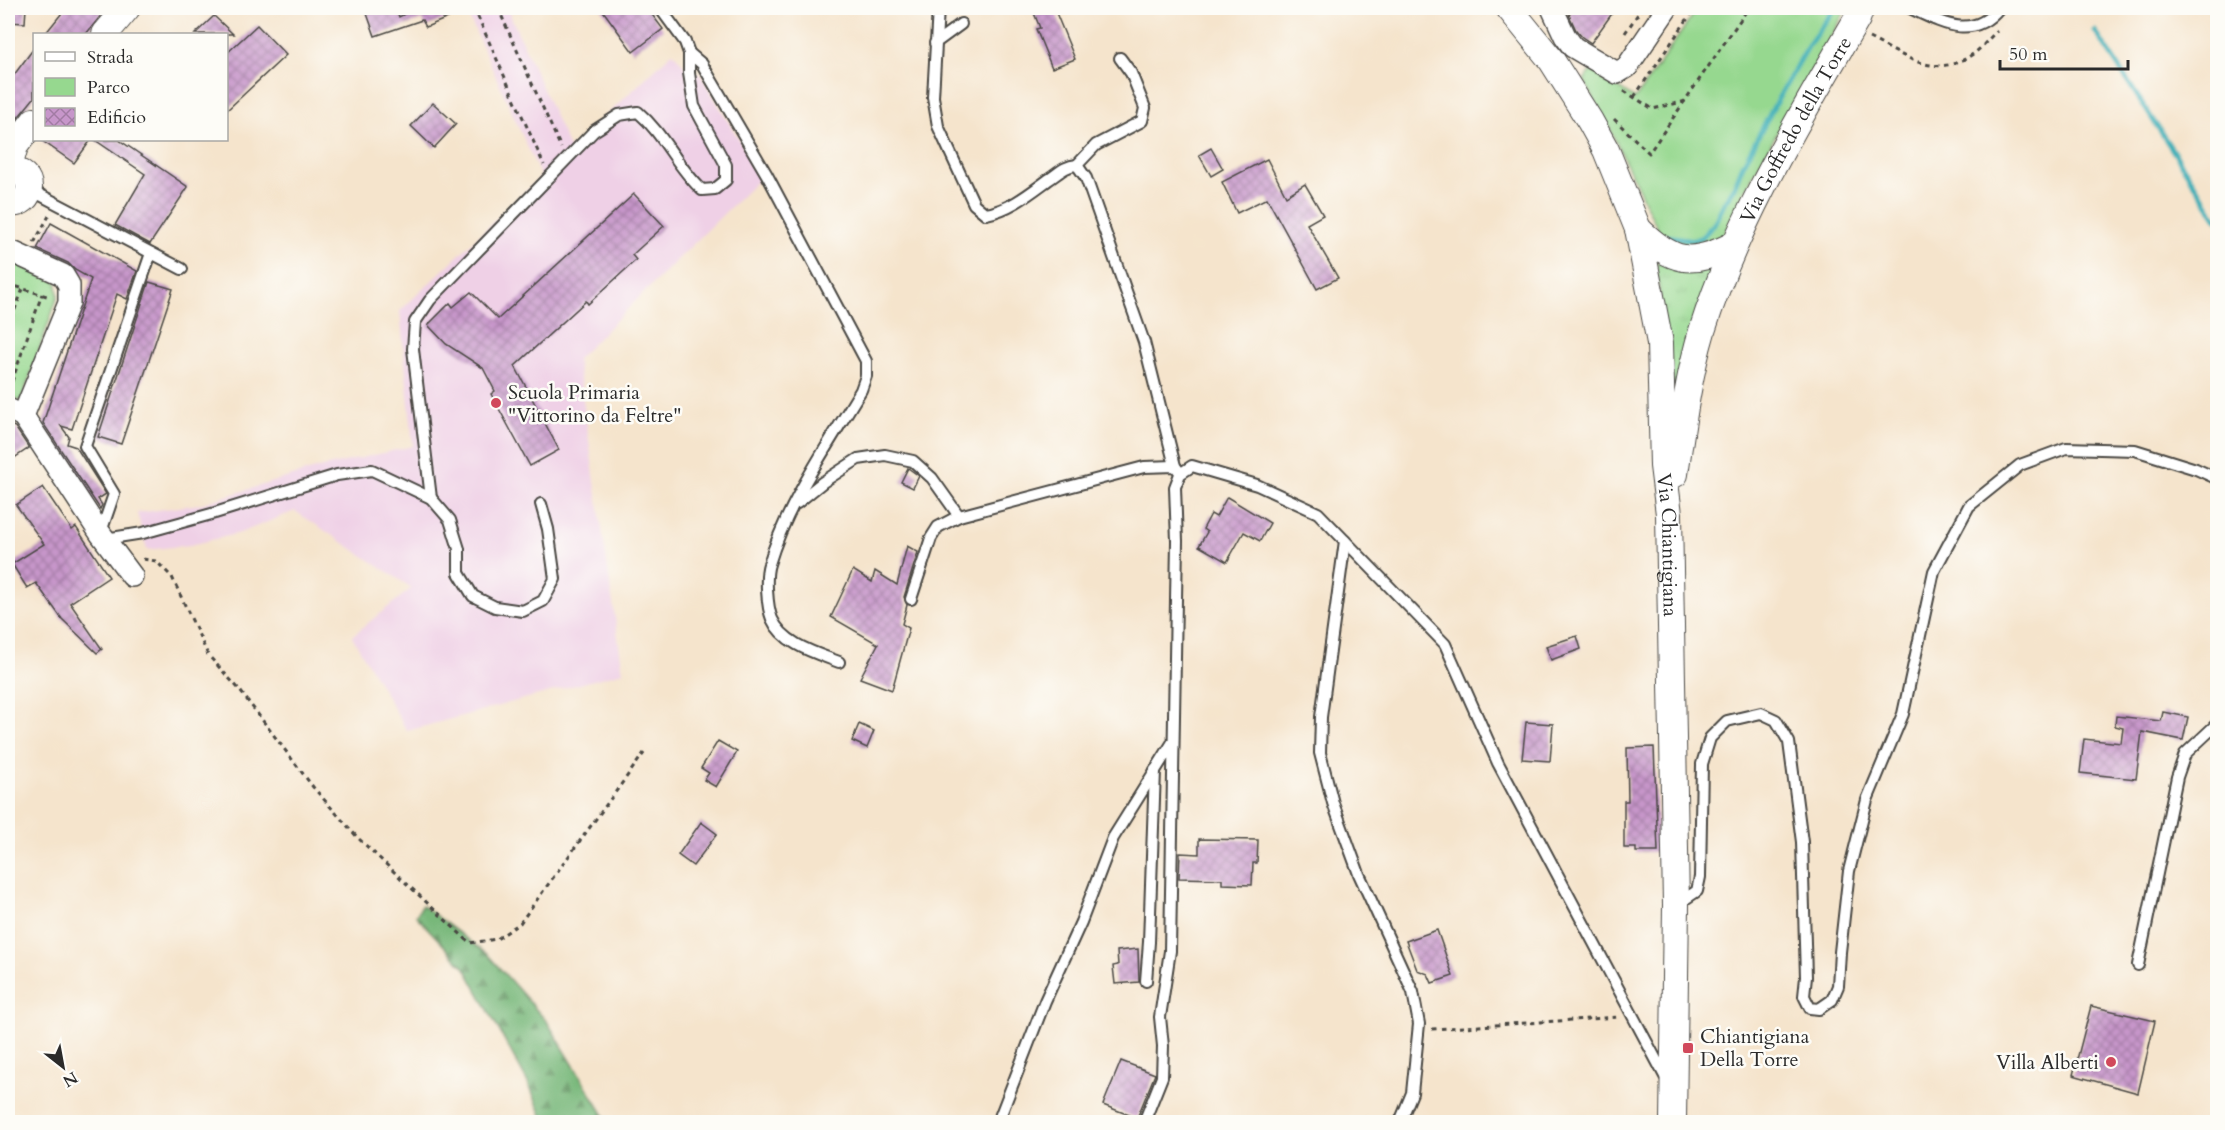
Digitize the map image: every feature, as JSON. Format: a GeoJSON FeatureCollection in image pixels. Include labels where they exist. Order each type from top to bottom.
{"type":"FeatureCollection","features":[{"type":"Feature","properties":{"kind":"street"},"geometry":{"type":"LineString","coordinates":[[106,33],[127,8]]}},
{"type":"Feature","properties":{"kind":"street","name":"Via Chiantigiana"},"geometry":{"type":"LineString","coordinates":[[1509,8],[1552,61],[1606,150],[1638,229],[1660,343],[1663,466],[1669,514],[1676,905],[1673,1122]]}},
{"type":"Feature","properties":{"kind":"street"},"geometry":{"type":"LineString","coordinates":[[1552,8],[1565,36],[1573,47],[1617,73],[1627,67],[1667,8]]}},
{"type":"Feature","properties":{"kind":"street","name":"Via Goffredo della Torre"},"geometry":{"type":"LineString","coordinates":[[1669,514],[1687,395],[1702,332],[1735,244],[1794,128],[1860,16]]}},
{"type":"Feature","properties":{"kind":"street"},"geometry":{"type":"LineString","coordinates":[[8,204],[22,201],[29,189],[24,174],[8,171],[15,146],[33,123]]}},
{"type":"Feature","properties":{"kind":"street","name":"Via Goffredo della Torre"},"geometry":{"type":"LineString","coordinates":[[1638,229],[1659,249],[1688,259],[1709,256],[1735,244]]}},
{"type":"Feature","properties":{"kind":"street"},"geometry":{"type":"LineString","coordinates":[[8,250],[63,274],[69,285],[69,303],[13,414],[126,568]]}},
{"type":"Feature","properties":{"kind":"lane"},"geometry":{"type":"LineString","coordinates":[[431,498],[413,349],[415,322],[430,300],[594,131],[619,115],[638,112],[654,126],[693,182],[702,190],[715,189],[726,180],[726,165],[693,106],[685,42],[660,8]]}},
{"type":"Feature","properties":{"kind":"lane"},"geometry":{"type":"LineString","coordinates":[[938,8],[933,97],[938,126],[974,204],[986,213],[1002,211],[1050,179],[1066,165],[1077,165],[1096,146],[1142,121],[1145,108],[1131,73],[1120,58]]}},
{"type":"Feature","properties":{"kind":"lane"},"geometry":{"type":"LineString","coordinates":[[1910,8],[1945,25],[1962,27],[1977,25],[1990,19],[1999,8]]}},
{"type":"Feature","properties":{"kind":"lane"},"geometry":{"type":"LineString","coordinates":[[935,43],[961,24]]}},
{"type":"Feature","properties":{"kind":"lane"},"geometry":{"type":"LineString","coordinates":[[688,53],[702,64],[767,175],[866,361],[866,376],[861,390],[792,507],[768,566],[767,593],[772,619],[791,643],[839,663]]}},
{"type":"Feature","properties":{"kind":"lane"},"geometry":{"type":"LineString","coordinates":[[1077,165],[1086,178],[1144,342],[1178,470],[1175,487],[1177,541],[1170,951],[1160,1017],[1163,1046],[1162,1077],[1144,1122]]}},
{"type":"Feature","properties":{"kind":"lane"},"geometry":{"type":"LineString","coordinates":[[29,189],[182,269]]}},
{"type":"Feature","properties":{"kind":"lane"},"geometry":{"type":"LineString","coordinates":[[151,253],[85,446],[114,494],[103,536],[143,534],[337,474],[372,470],[431,498],[450,520],[459,549],[459,573],[473,596],[495,607],[523,611],[543,601],[555,579],[548,529],[541,504]]}},
{"type":"Feature","properties":{"kind":"lane"},"geometry":{"type":"LineString","coordinates":[[1676,905],[1697,891],[1700,877],[1702,764],[1710,738],[1727,721],[1761,713],[1776,720],[1789,742],[1802,842],[1806,977],[1804,996],[1810,1008],[1819,1009],[1832,1000],[1838,986],[1849,871],[1867,800],[1903,714],[1934,571],[1969,506],[2020,465],[2067,448],[2135,450],[2196,469],[2217,479]]}},
{"type":"Feature","properties":{"kind":"lane"},"geometry":{"type":"LineString","coordinates":[[792,507],[823,482],[858,459],[885,455],[913,461],[932,478],[959,516]]}},
{"type":"Feature","properties":{"kind":"lane"},"geometry":{"type":"LineString","coordinates":[[911,599],[931,538],[938,527],[959,516],[1144,467],[1178,470],[1192,466],[1257,485],[1318,513],[1445,644],[1498,763],[1673,1093]]}},
{"type":"Feature","properties":{"kind":"lane"},"geometry":{"type":"LineString","coordinates":[[1345,541],[1321,717],[1320,753],[1334,803],[1359,874],[1413,992],[1418,1030],[1412,1093],[1400,1122]]}},
{"type":"Feature","properties":{"kind":"lane"},"geometry":{"type":"LineString","coordinates":[[2138,965],[2178,777],[2185,754],[2217,723]]}},
{"type":"Feature","properties":{"kind":"lane"},"geometry":{"type":"LineString","coordinates":[[999,1122],[1045,1001],[1081,922],[1113,838],[1173,741]]}},
{"type":"Feature","properties":{"kind":"lane"},"geometry":{"type":"LineString","coordinates":[[1146,981],[1155,770]]}},
{"type":"Feature","properties":{"kind":"lane"},"geometry":{"type":"LineString","coordinates":[[8,1119],[11,1122]]}},
{"type":"Feature","properties":{"kind":"path"},"geometry":{"type":"LineString","coordinates":[[474,8],[549,178]]}},
{"type":"Feature","properties":{"kind":"path"},"geometry":{"type":"LineString","coordinates":[[498,8],[566,160]]}},
{"type":"Feature","properties":{"kind":"path"},"geometry":{"type":"LineString","coordinates":[[1620,41],[1642,8]]}},
{"type":"Feature","properties":{"kind":"path"},"geometry":{"type":"LineString","coordinates":[[1634,97],[1695,8]]}},
{"type":"Feature","properties":{"kind":"path"},"geometry":{"type":"LineString","coordinates":[[1609,113],[1649,153],[1747,10],[1751,8]]}},
{"type":"Feature","properties":{"kind":"path"},"geometry":{"type":"LineString","coordinates":[[1860,16],[1925,66],[1949,65],[1973,54],[2004,23]]}},
{"type":"Feature","properties":{"kind":"path"},"geometry":{"type":"LineString","coordinates":[[1616,86],[1653,109],[1686,101]]}},
{"type":"Feature","properties":{"kind":"path"},"geometry":{"type":"LineString","coordinates":[[8,284],[54,298],[53,288]]}},
{"type":"Feature","properties":{"kind":"path"},"geometry":{"type":"LineString","coordinates":[[8,327],[23,288]]}},
{"type":"Feature","properties":{"kind":"path"},"geometry":{"type":"LineString","coordinates":[[8,392],[42,294]]}},
{"type":"Feature","properties":{"kind":"path"},"geometry":{"type":"LineString","coordinates":[[126,568],[135,558],[156,561],[172,578],[208,656],[238,688],[313,787],[358,837],[470,943],[498,939],[520,923],[644,753]]}},
{"type":"Feature","properties":{"kind":"path"},"geometry":{"type":"LineString","coordinates":[[1418,1030],[1633,1017]]}},
{"type":"Feature","properties":{"kind":"shaded area","name":"Scuola Primaria \"Vittorino da Feltre\""},"geometry":{"type":"Polygon","coordinates":[[[465,8],[507,8],[570,150],[673,52],[689,72],[700,74],[761,177],[577,359],[623,672],[407,731],[352,636],[412,588],[295,511],[240,533],[190,545],[147,550],[137,513],[200,504],[319,468],[413,446],[400,311],[541,177],[465,8]]]}},
{"type":"Feature","properties":{"kind":"green space"},"geometry":{"type":"Polygon","coordinates":[[[1698,8],[1847,8],[1745,190],[1722,238],[1706,244],[1691,246],[1677,244],[1661,236],[1584,80],[1592,70],[1635,99],[1698,8]]]}},
{"type":"Feature","properties":{"kind":"green space"},"geometry":{"type":"Polygon","coordinates":[[[8,256],[56,278],[58,296],[21,401],[8,396],[8,256]]]}},
{"type":"Feature","properties":{"kind":"green space"},"geometry":{"type":"Polygon","coordinates":[[[1718,260],[1673,403],[1656,263],[1718,260]]]}},
{"type":"Feature","properties":{"kind":"green space"},"geometry":{"type":"Polygon","coordinates":[[[422,905],[488,955],[548,1023],[608,1122],[545,1122],[528,1083],[465,968],[416,916],[422,905]]]}},
{"type":"Feature","properties":{"kind":"building"},"geometry":{"type":"Polygon","coordinates":[[[8,8],[26,8],[25,23],[8,22],[8,8]]]}},
{"type":"Feature","properties":{"kind":"building"},"geometry":{"type":"Polygon","coordinates":[[[66,8],[107,8],[87,33],[46,33],[66,8]]]}},
{"type":"Feature","properties":{"kind":"building"},"geometry":{"type":"Polygon","coordinates":[[[365,8],[396,8],[399,17],[416,8],[472,8],[426,27],[422,20],[375,36],[365,8]]]}},
{"type":"Feature","properties":{"kind":"building"},"geometry":{"type":"Polygon","coordinates":[[[601,8],[647,8],[663,29],[633,52],[601,8]]]}},
{"type":"Feature","properties":{"kind":"building"},"geometry":{"type":"Polygon","coordinates":[[[1032,8],[1054,8],[1075,59],[1052,68],[1036,29],[1040,28],[1032,8]]]}},
{"type":"Feature","properties":{"kind":"building"},"geometry":{"type":"Polygon","coordinates":[[[1574,8],[1616,8],[1591,43],[1576,30],[1569,15],[1574,8]]]}},
{"type":"Feature","properties":{"kind":"building"},"geometry":{"type":"Polygon","coordinates":[[[214,16],[233,34],[228,33],[196,33],[214,16]]]}},
{"type":"Feature","properties":{"kind":"building"},"geometry":{"type":"Polygon","coordinates":[[[257,25],[286,55],[228,109],[228,52],[257,25]]]}},
{"type":"Feature","properties":{"kind":"building"},"geometry":{"type":"Polygon","coordinates":[[[33,49],[33,99],[16,120],[8,114],[8,83],[33,49]]]}},
{"type":"Feature","properties":{"kind":"building"},"geometry":{"type":"Polygon","coordinates":[[[433,103],[456,124],[434,148],[411,126],[433,103]]]}},
{"type":"Feature","properties":{"kind":"building"},"geometry":{"type":"Polygon","coordinates":[[[42,141],[90,141],[74,163],[42,141]]]}},
{"type":"Feature","properties":{"kind":"building"},"geometry":{"type":"Polygon","coordinates":[[[96,141],[120,141],[188,187],[150,244],[115,225],[145,174],[96,141]]]}},
{"type":"Feature","properties":{"kind":"building"},"geometry":{"type":"Polygon","coordinates":[[[1211,148],[1223,169],[1211,176],[1199,155],[1211,148]]]}},
{"type":"Feature","properties":{"kind":"building"},"geometry":{"type":"Polygon","coordinates":[[[1267,159],[1286,196],[1305,184],[1323,215],[1307,224],[1338,278],[1317,289],[1267,198],[1237,213],[1222,182],[1267,159]]]}},
{"type":"Feature","properties":{"kind":"building"},"geometry":{"type":"Polygon","coordinates":[[[634,194],[664,226],[632,255],[636,260],[588,304],[586,301],[515,366],[559,450],[530,466],[491,394],[495,391],[483,368],[446,344],[428,325],[450,303],[453,307],[471,292],[498,319],[634,194]]]}},
{"type":"Feature","properties":{"kind":"building"},"geometry":{"type":"Polygon","coordinates":[[[51,223],[137,271],[127,299],[117,294],[72,429],[61,426],[69,437],[67,444],[76,447],[106,494],[98,499],[102,505],[100,509],[43,423],[91,279],[68,263],[37,249],[51,223]]]}},
{"type":"Feature","properties":{"kind":"building"},"geometry":{"type":"Polygon","coordinates":[[[149,282],[173,289],[121,444],[98,437],[149,282]]]}},
{"type":"Feature","properties":{"kind":"building"},"geometry":{"type":"Polygon","coordinates":[[[8,424],[15,427],[29,448],[8,462],[8,424]]]}},
{"type":"Feature","properties":{"kind":"building"},"geometry":{"type":"Polygon","coordinates":[[[908,468],[919,476],[913,488],[901,482],[908,468]]]}},
{"type":"Feature","properties":{"kind":"building"},"geometry":{"type":"Polygon","coordinates":[[[43,487],[72,530],[76,527],[109,577],[70,603],[102,649],[97,653],[62,619],[36,583],[27,588],[12,564],[44,544],[16,505],[43,487]]]}},
{"type":"Feature","properties":{"kind":"building"},"geometry":{"type":"Polygon","coordinates":[[[1227,497],[1270,523],[1260,541],[1244,532],[1227,562],[1199,546],[1207,532],[1203,529],[1211,514],[1216,517],[1227,497]]]}},
{"type":"Feature","properties":{"kind":"building"},"geometry":{"type":"Polygon","coordinates":[[[907,546],[918,552],[904,597],[907,605],[902,624],[909,628],[892,690],[860,678],[878,644],[831,617],[853,570],[872,582],[875,571],[897,585],[907,546]]]}},
{"type":"Feature","properties":{"kind":"building"},"geometry":{"type":"Polygon","coordinates":[[[1577,636],[1581,649],[1551,660],[1546,646],[1577,636]]]}},
{"type":"Feature","properties":{"kind":"building"},"geometry":{"type":"Polygon","coordinates":[[[2163,712],[2188,717],[2183,740],[2142,732],[2136,779],[2080,773],[2084,739],[2121,743],[2123,728],[2115,726],[2116,716],[2161,721],[2163,712]]]}},
{"type":"Feature","properties":{"kind":"building"},"geometry":{"type":"Polygon","coordinates":[[[1526,722],[1553,724],[1550,761],[1522,759],[1526,722]]]}},
{"type":"Feature","properties":{"kind":"building"},"geometry":{"type":"Polygon","coordinates":[[[859,724],[874,731],[867,748],[852,741],[859,724]]]}},
{"type":"Feature","properties":{"kind":"building"},"geometry":{"type":"Polygon","coordinates":[[[718,741],[737,752],[716,787],[704,780],[709,773],[701,768],[718,741]]]}},
{"type":"Feature","properties":{"kind":"building"},"geometry":{"type":"Polygon","coordinates":[[[1654,747],[1658,852],[1636,852],[1636,848],[1624,848],[1624,801],[1628,801],[1627,748],[1654,747]]]}},
{"type":"Feature","properties":{"kind":"building"},"geometry":{"type":"Polygon","coordinates":[[[701,822],[717,834],[693,866],[678,855],[701,822]]]}},
{"type":"Feature","properties":{"kind":"building"},"geometry":{"type":"Polygon","coordinates":[[[1199,839],[1258,840],[1257,863],[1253,863],[1252,885],[1222,884],[1222,879],[1179,878],[1180,853],[1199,854],[1199,839]]]}},
{"type":"Feature","properties":{"kind":"building"},"geometry":{"type":"Polygon","coordinates":[[[1437,930],[1453,976],[1432,983],[1428,974],[1417,970],[1406,941],[1437,930]]]}},
{"type":"Feature","properties":{"kind":"building"},"geometry":{"type":"Polygon","coordinates":[[[1138,949],[1139,982],[1115,984],[1113,966],[1118,965],[1117,951],[1138,949]]]}},
{"type":"Feature","properties":{"kind":"building","name":"Villa Alberti"},"geometry":{"type":"Polygon","coordinates":[[[2091,1006],[2155,1021],[2138,1093],[2073,1075],[2091,1006]]]}},
{"type":"Feature","properties":{"kind":"building"},"geometry":{"type":"Polygon","coordinates":[[[1121,1061],[1155,1074],[1137,1118],[1103,1105],[1121,1061]]]}},
{"type":"Feature","properties":{"kind":"waterway"},"geometry":{"type":"LineString","coordinates":[[1665,236],[1694,240],[1702,237],[1714,224],[1779,97],[1810,43],[1835,8]]}},
{"type":"Feature","properties":{"kind":"waterway"},"geometry":{"type":"LineString","coordinates":[[2095,31],[2218,220]]}},
{"type":"Feature","properties":{"kind":"place","name":"Scuola Primaria \"Vittorino da Feltre\""},"geometry":{"type":"Point","coordinates":[496,403]}},
{"type":"Feature","properties":{"kind":"place","name":"Chiantigiana Della Torre"},"geometry":{"type":"Point","coordinates":[1688,1048]}},
{"type":"Feature","properties":{"kind":"place","name":"Villa Alberti"},"geometry":{"type":"Point","coordinates":[2111,1062]}}]}
